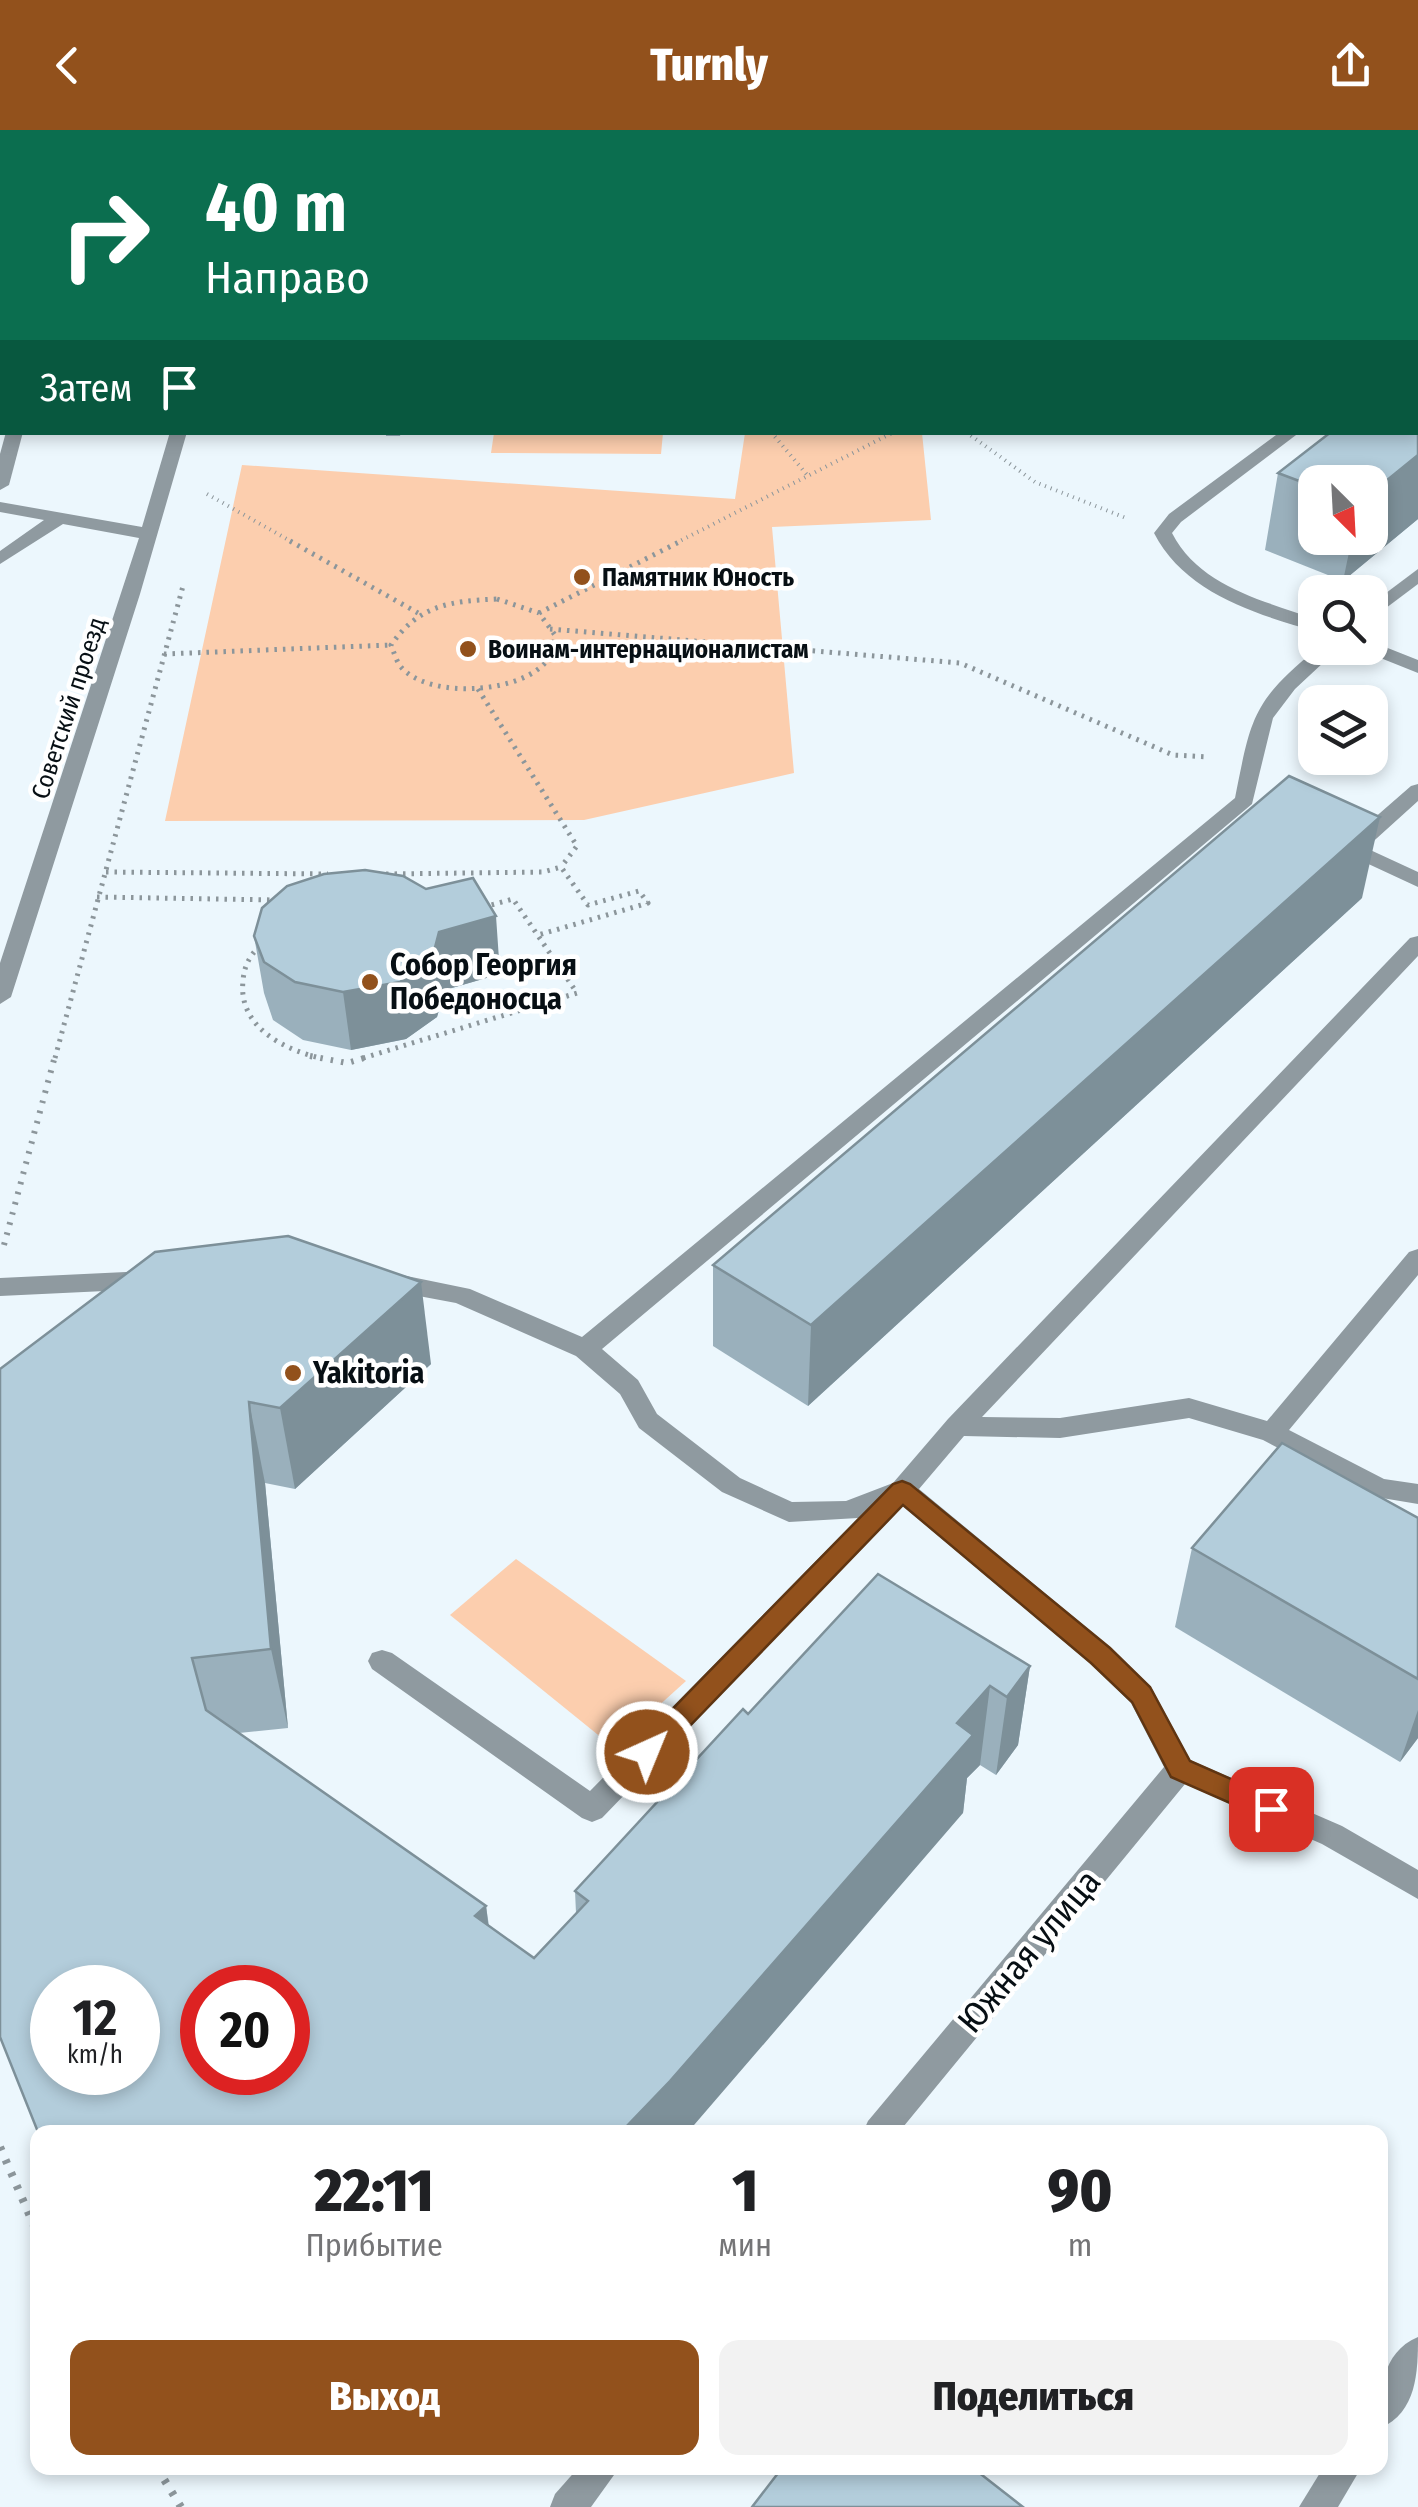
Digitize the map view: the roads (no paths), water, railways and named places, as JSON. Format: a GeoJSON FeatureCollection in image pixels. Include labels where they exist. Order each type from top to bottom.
{"type":"FeatureCollection","features":[{"type":"Feature","properties":{"kind":"street"},"geometry":{"type":"LineString","coordinates":[[0,485],[14,435]]}},
{"type":"Feature","properties":{"kind":"street","name":"Советский проезд"},"geometry":{"type":"LineString","coordinates":[[0,997],[178,435]]}},
{"type":"Feature","properties":{"kind":"street"},"geometry":{"type":"LineString","coordinates":[[1288,435],[1175,518],[1163,533],[1168,548],[1208,582],[1298,618]]}},
{"type":"Feature","properties":{"kind":"street"},"geometry":{"type":"LineString","coordinates":[[0,507],[149,534]]}},
{"type":"Feature","properties":{"kind":"street"},"geometry":{"type":"LineString","coordinates":[[0,559],[58,518]]}},
{"type":"Feature","properties":{"kind":"street"},"geometry":{"type":"LineString","coordinates":[[1388,599],[1418,575]]}},
{"type":"Feature","properties":{"kind":"street"},"geometry":{"type":"LineString","coordinates":[[1388,654],[1418,666]]}},
{"type":"Feature","properties":{"kind":"street"},"geometry":{"type":"LineString","coordinates":[[586,1349],[1254,804],[1258,731],[1275,700],[1307,665]]}},
{"type":"Feature","properties":{"kind":"street"},"geometry":{"type":"LineString","coordinates":[[1352,849],[1418,790]]}},
{"type":"Feature","properties":{"kind":"street"},"geometry":{"type":"LineString","coordinates":[[1316,833],[1418,880]]}},
{"type":"Feature","properties":{"kind":"street"},"geometry":{"type":"LineString","coordinates":[[382,1661],[592,1809],[902,1490],[957,1426],[1418,943]]}},
{"type":"Feature","properties":{"kind":"street"},"geometry":{"type":"LineString","coordinates":[[1272,1434],[1418,1258]]}},
{"type":"Feature","properties":{"kind":"street"},"geometry":{"type":"LineString","coordinates":[[367,1278],[461,1295],[586,1349],[629,1387],[648,1420],[730,1485],[789,1512],[848,1511],[902,1490]]}},
{"type":"Feature","properties":{"kind":"street"},"geometry":{"type":"LineString","coordinates":[[0,1286],[171,1279]]}},
{"type":"Feature","properties":{"kind":"street"},"geometry":{"type":"LineString","coordinates":[[957,1426],[1060,1428],[1189,1408],[1272,1434],[1378,1489],[1418,1494]]}},
{"type":"Feature","properties":{"kind":"street"},"geometry":{"type":"LineString","coordinates":[[902,1490],[1141,1695],[1180,1769],[1332,1835],[1418,1886]]}},
{"type":"Feature","properties":{"kind":"street","name":"Южная улица"},"geometry":{"type":"LineString","coordinates":[[885,2125],[1180,1769]]}},
{"type":"Feature","properties":{"kind":"street"},"geometry":{"type":"LineString","coordinates":[[1388,2399],[1418,2354]]}},
{"type":"Feature","properties":{"kind":"street"},"geometry":{"type":"LineString","coordinates":[[568,2507],[595,2475]]}},
{"type":"Feature","properties":{"kind":"street"},"geometry":{"type":"LineString","coordinates":[[1317,2507],[1338,2475]]}},
{"type":"Feature","properties":{"kind":"place","name":"Памятник Юность"},"geometry":{"type":"Point","coordinates":[582,577]}},
{"type":"Feature","properties":{"kind":"place","name":"Воинам-интернационалистам"},"geometry":{"type":"Point","coordinates":[468,649]}},
{"type":"Feature","properties":{"kind":"place","name":"Собор Георгия Победоносца"},"geometry":{"type":"Point","coordinates":[370,982]}},
{"type":"Feature","properties":{"kind":"place","name":"Yakitoria"},"geometry":{"type":"Point","coordinates":[293,1373]}}]}
